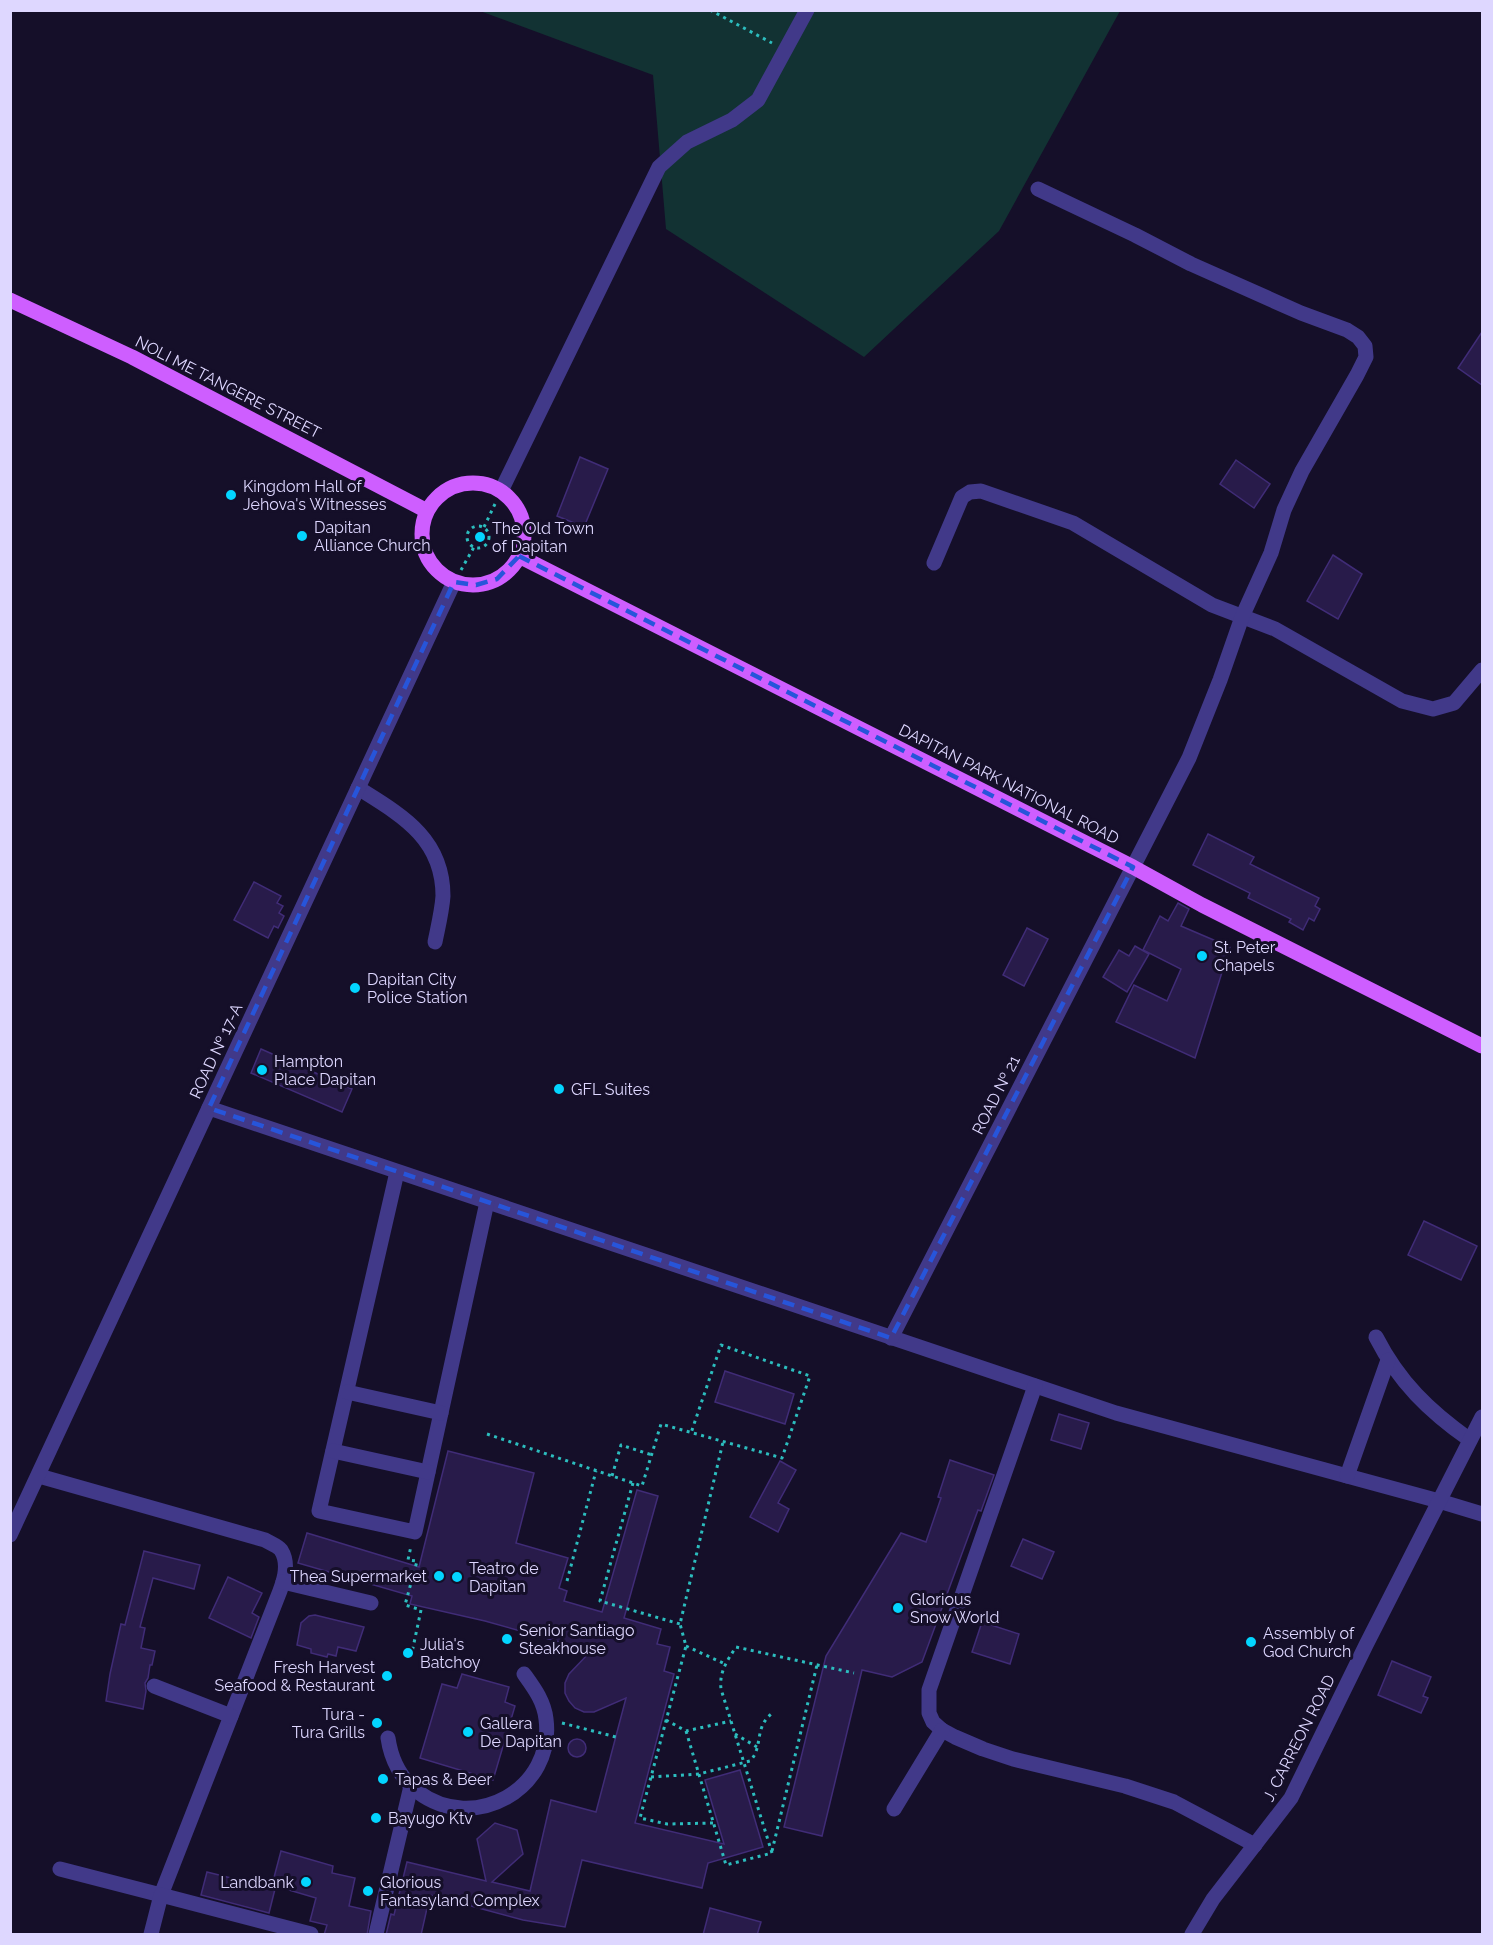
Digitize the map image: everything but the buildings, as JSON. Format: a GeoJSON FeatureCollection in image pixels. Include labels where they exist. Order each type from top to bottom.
{"type":"FeatureCollection","features":[{"type":"Feature","properties":{"kind":"main road","name":"NOLI ME TANGERE STREET"},"geometry":{"type":"LineString","coordinates":[[10,300],[132,357],[427,511]]}},
{"type":"Feature","properties":{"kind":"main road"},"geometry":{"type":"LineString","coordinates":[[478,483],[501,491],[510,499],[522,520],[523,544],[519,556],[514,565],[497,579],[476,585],[454,582],[435,568],[423,547],[423,522],[427,511],[443,492],[454,486],[478,483]]}},
{"type":"Feature","properties":{"kind":"main road","name":"DAPITAN PARK NATIONAL ROAD"},"geometry":{"type":"LineString","coordinates":[[519,556],[1482,1046]]}},
{"type":"Feature","properties":{"kind":"street"},"geometry":{"type":"LineString","coordinates":[[501,491],[659,167],[687,142],[732,120],[758,100],[807,10]]}},
{"type":"Feature","properties":{"kind":"street","name":"ROAD № 21"},"geometry":{"type":"LineString","coordinates":[[891,1338],[1188,758],[1220,680],[1242,617],[1271,553],[1284,510],[1302,471],[1358,375],[1366,357],[1365,346],[1358,337],[1347,330],[1301,313],[1191,264],[1038,189]]}},
{"type":"Feature","properties":{"kind":"street"},"geometry":{"type":"LineString","coordinates":[[934,563],[962,497],[970,492],[981,491],[1073,523],[1212,605],[1275,629],[1402,701],[1432,709],[1454,704],[1482,670]]}},
{"type":"Feature","properties":{"kind":"street","name":"ROAD № 17-A"},"geometry":{"type":"LineString","coordinates":[[10,1535],[454,582]]}},
{"type":"Feature","properties":{"kind":"street"},"geometry":{"type":"LineString","coordinates":[[358,788],[401,815],[417,829],[435,856],[442,879],[443,898],[435,942]]}},
{"type":"Feature","properties":{"kind":"street"},"geometry":{"type":"LineString","coordinates":[[208,1108],[1116,1413],[1482,1514]]}},
{"type":"Feature","properties":{"kind":"street"},"geometry":{"type":"LineString","coordinates":[[398,1172],[319,1511],[415,1532],[487,1202]]}},
{"type":"Feature","properties":{"kind":"street"},"geometry":{"type":"LineString","coordinates":[[1376,1337],[1388,1360],[1420,1400],[1439,1418],[1470,1440]]}},
{"type":"Feature","properties":{"kind":"street"},"geometry":{"type":"LineString","coordinates":[[1347,1476],[1388,1360]]}},
{"type":"Feature","properties":{"kind":"street"},"geometry":{"type":"LineString","coordinates":[[1035,1386],[929,1690],[929,1713],[933,1722],[942,1730],[1003,1756],[1125,1786],[1174,1802],[1255,1845]]}},
{"type":"Feature","properties":{"kind":"street"},"geometry":{"type":"LineString","coordinates":[[347,1392],[441,1413]]}},
{"type":"Feature","properties":{"kind":"street","name":"J. CARREON ROAD"},"geometry":{"type":"LineString","coordinates":[[1191,1935],[1213,1899],[1291,1798],[1366,1644],[1482,1417]]}},
{"type":"Feature","properties":{"kind":"street"},"geometry":{"type":"LineString","coordinates":[[333,1451],[428,1472]]}},
{"type":"Feature","properties":{"kind":"street"},"geometry":{"type":"LineString","coordinates":[[39,1476],[265,1540],[280,1549],[286,1563],[283,1582],[161,1895],[151,1935]]}},
{"type":"Feature","properties":{"kind":"street"},"geometry":{"type":"LineString","coordinates":[[283,1582],[371,1603]]}},
{"type":"Feature","properties":{"kind":"street"},"geometry":{"type":"LineString","coordinates":[[388,1738],[389,1749],[398,1769],[411,1786],[428,1800],[449,1807],[471,1809],[492,1805],[512,1796],[528,1781],[540,1762],[546,1741],[546,1719],[539,1695],[524,1674]]}},
{"type":"Feature","properties":{"kind":"street"},"geometry":{"type":"LineString","coordinates":[[154,1686],[231,1716]]}},
{"type":"Feature","properties":{"kind":"street"},"geometry":{"type":"LineString","coordinates":[[894,1809],[942,1730]]}},
{"type":"Feature","properties":{"kind":"street"},"geometry":{"type":"LineString","coordinates":[[376,1935],[411,1786]]}},
{"type":"Feature","properties":{"kind":"street"},"geometry":{"type":"LineString","coordinates":[[60,1869],[311,1935]]}},
{"type":"Feature","properties":{"kind":"path"},"geometry":{"type":"LineString","coordinates":[[710,10],[786,51]]}},
{"type":"Feature","properties":{"kind":"path"},"geometry":{"type":"LineString","coordinates":[[484,527],[501,491]]}},
{"type":"Feature","properties":{"kind":"path"},"geometry":{"type":"LineString","coordinates":[[475,526],[484,527],[490,534],[489,542],[483,547],[474,547],[467,540],[469,530],[475,526]]}},
{"type":"Feature","properties":{"kind":"path"},"geometry":{"type":"LineString","coordinates":[[454,582],[474,547]]}},
{"type":"Feature","properties":{"kind":"path"},"geometry":{"type":"LineString","coordinates":[[487,1434],[642,1486],[661,1424],[782,1458],[810,1376],[721,1345],[691,1432]]}},
{"type":"Feature","properties":{"kind":"path"},"geometry":{"type":"LineString","coordinates":[[713,1823],[667,1824],[640,1818],[657,1747],[686,1646],[680,1624],[723,1442]]}},
{"type":"Feature","properties":{"kind":"path"},"geometry":{"type":"LineString","coordinates":[[611,1476],[621,1445],[652,1455]]}},
{"type":"Feature","properties":{"kind":"path"},"geometry":{"type":"LineString","coordinates":[[567,1581],[596,1471]]}},
{"type":"Feature","properties":{"kind":"path"},"geometry":{"type":"LineString","coordinates":[[633,1484],[600,1601],[680,1624]]}},
{"type":"Feature","properties":{"kind":"path"},"geometry":{"type":"LineString","coordinates":[[411,1657],[421,1610],[405,1605],[417,1562],[408,1560],[415,1532]]}},
{"type":"Feature","properties":{"kind":"path"},"geometry":{"type":"LineString","coordinates":[[686,1646],[725,1664]]}},
{"type":"Feature","properties":{"kind":"path"},"geometry":{"type":"LineString","coordinates":[[772,1853],[720,1682],[725,1664],[736,1647],[855,1673]]}},
{"type":"Feature","properties":{"kind":"path"},"geometry":{"type":"LineString","coordinates":[[772,1853],[817,1665]]}},
{"type":"Feature","properties":{"kind":"path"},"geometry":{"type":"LineString","coordinates":[[651,1777],[699,1774],[752,1760],[763,1721],[774,1712]]}},
{"type":"Feature","properties":{"kind":"path"},"geometry":{"type":"LineString","coordinates":[[546,1719],[616,1737]]}},
{"type":"Feature","properties":{"kind":"path"},"geometry":{"type":"LineString","coordinates":[[666,1720],[686,1731],[730,1721]]}},
{"type":"Feature","properties":{"kind":"path"},"geometry":{"type":"LineString","coordinates":[[686,1731],[726,1865],[772,1853]]}},
{"type":"Feature","properties":{"kind":"path"},"geometry":{"type":"LineString","coordinates":[[734,1733],[757,1747]]}},
{"type":"Feature","properties":{"kind":"highlighted area"},"geometry":{"type":"Polygon","coordinates":[[[519,556],[1133,867],[891,1338],[209,1108],[454,582],[476,585],[497,579],[519,556]]]}},
{"type":"Feature","properties":{"kind":"green space"},"geometry":{"type":"Polygon","coordinates":[[[480,11],[1120,11],[999,231],[864,357],[666,229],[653,75],[480,11]]]}},
{"type":"Feature","properties":{"kind":"place","name":"Kingdom Hall of Jehova's Witnesses"},"geometry":{"type":"Point","coordinates":[231,495]}},
{"type":"Feature","properties":{"kind":"place","name":"Dapitan Alliance Church"},"geometry":{"type":"Point","coordinates":[302,536]}},
{"type":"Feature","properties":{"kind":"place","name":"The Old Town of Dapitan"},"geometry":{"type":"Point","coordinates":[480,537]}},
{"type":"Feature","properties":{"kind":"place","name":"St. Peter Chapels"},"geometry":{"type":"Point","coordinates":[1202,956]}},
{"type":"Feature","properties":{"kind":"place","name":"Dapitan City Police Station"},"geometry":{"type":"Point","coordinates":[355,988]}},
{"type":"Feature","properties":{"kind":"place","name":"Hampton Place Dapitan"},"geometry":{"type":"Point","coordinates":[262,1070]}},
{"type":"Feature","properties":{"kind":"place","name":"GFL Suites"},"geometry":{"type":"Point","coordinates":[559,1089]}},
{"type":"Feature","properties":{"kind":"place","name":"Thea Supermarket"},"geometry":{"type":"Point","coordinates":[439,1576]}},
{"type":"Feature","properties":{"kind":"place","name":"Teatro de Dapitan"},"geometry":{"type":"Point","coordinates":[457,1577]}},
{"type":"Feature","properties":{"kind":"place","name":"Glorious Snow World"},"geometry":{"type":"Point","coordinates":[898,1608]}},
{"type":"Feature","properties":{"kind":"place","name":"Senior Santiago Steakhouse"},"geometry":{"type":"Point","coordinates":[507,1639]}},
{"type":"Feature","properties":{"kind":"place","name":"Assembly of God Church"},"geometry":{"type":"Point","coordinates":[1251,1642]}},
{"type":"Feature","properties":{"kind":"place","name":"Julia's Batchoy"},"geometry":{"type":"Point","coordinates":[408,1653]}},
{"type":"Feature","properties":{"kind":"place","name":"Fresh Harvest Seafood & Restaurant"},"geometry":{"type":"Point","coordinates":[387,1676]}},
{"type":"Feature","properties":{"kind":"place","name":"Tura - Tura Grills"},"geometry":{"type":"Point","coordinates":[377,1723]}},
{"type":"Feature","properties":{"kind":"place","name":"Gallera De Dapitan"},"geometry":{"type":"Point","coordinates":[468,1732]}},
{"type":"Feature","properties":{"kind":"place","name":"Tapas & Beer"},"geometry":{"type":"Point","coordinates":[383,1779]}},
{"type":"Feature","properties":{"kind":"place","name":"Bayugo Ktv"},"geometry":{"type":"Point","coordinates":[376,1818]}},
{"type":"Feature","properties":{"kind":"place","name":"Landbank"},"geometry":{"type":"Point","coordinates":[306,1882]}},
{"type":"Feature","properties":{"kind":"place","name":"Glorious Fantasyland Complex"},"geometry":{"type":"Point","coordinates":[368,1891]}}]}
